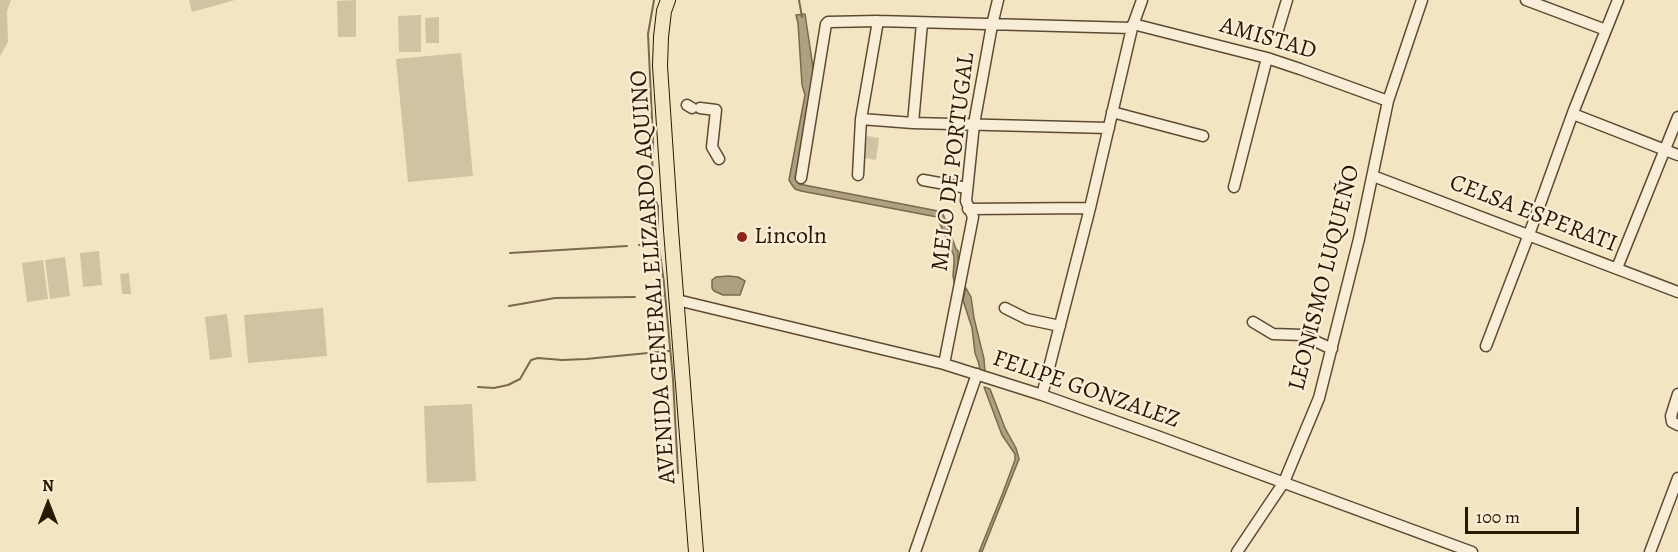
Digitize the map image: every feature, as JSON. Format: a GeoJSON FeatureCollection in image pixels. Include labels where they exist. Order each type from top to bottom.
{"type":"FeatureCollection","features":[{"type":"Feature","properties":{"kind":"main road","name":"AVENIDA GENERAL ELIZARDO AQUINO"},"geometry":{"type":"LineString","coordinates":[[668,0],[664,11],[660,66],[696,552]]}},
{"type":"Feature","properties":{"kind":"street","name":"MELO DE PORTUGAL"},"geometry":{"type":"LineString","coordinates":[[945,364],[972,217],[966,201],[974,124],[998,0]]}},
{"type":"Feature","properties":{"kind":"street"},"geometry":{"type":"LineString","coordinates":[[1042,395],[1090,208],[1133,26],[1142,0]]}},
{"type":"Feature","properties":{"kind":"street"},"geometry":{"type":"LineString","coordinates":[[1278,30],[1287,0]]}},
{"type":"Feature","properties":{"kind":"street","name":"LEONISMO LUQUEÑO"},"geometry":{"type":"LineString","coordinates":[[1239,552],[1284,482],[1319,398],[1359,239],[1388,101],[1422,0]]}},
{"type":"Feature","properties":{"kind":"street"},"geometry":{"type":"LineString","coordinates":[[1526,0],[1606,30]]}},
{"type":"Feature","properties":{"kind":"street"},"geometry":{"type":"LineString","coordinates":[[1486,346],[1618,0]]}},
{"type":"Feature","properties":{"kind":"street"},"geometry":{"type":"LineString","coordinates":[[858,175],[861,119],[878,21]]}},
{"type":"Feature","properties":{"kind":"street","name":"AMISTAD"},"geometry":{"type":"LineString","coordinates":[[801,178],[826,24],[830,22],[1133,26],[1267,58],[1388,101]]}},
{"type":"Feature","properties":{"kind":"street"},"geometry":{"type":"LineString","coordinates":[[913,123],[922,23]]}},
{"type":"Feature","properties":{"kind":"street"},"geometry":{"type":"LineString","coordinates":[[1234,187],[1267,58]]}},
{"type":"Feature","properties":{"kind":"street"},"geometry":{"type":"LineString","coordinates":[[697,107],[715,121],[712,147],[719,159]]}},
{"type":"Feature","properties":{"kind":"street"},"geometry":{"type":"LineString","coordinates":[[1112,112],[1203,136]]}},
{"type":"Feature","properties":{"kind":"street"},"geometry":{"type":"LineString","coordinates":[[1573,114],[1678,155]]}},
{"type":"Feature","properties":{"kind":"street"},"geometry":{"type":"LineString","coordinates":[[1618,265],[1678,117]]}},
{"type":"Feature","properties":{"kind":"street"},"geometry":{"type":"LineString","coordinates":[[861,119],[913,123],[1109,128]]}},
{"type":"Feature","properties":{"kind":"street","name":"CELSA ESPERATI"},"geometry":{"type":"LineString","coordinates":[[1374,172],[1618,265],[1678,285]]}},
{"type":"Feature","properties":{"kind":"street"},"geometry":{"type":"LineString","coordinates":[[924,180],[967,188]]}},
{"type":"Feature","properties":{"kind":"street"},"geometry":{"type":"LineString","coordinates":[[968,209],[1090,208]]}},
{"type":"Feature","properties":{"kind":"street","name":"CELSA ESPERATI"},"geometry":{"type":"LineString","coordinates":[[1618,265],[1678,292]]}},
{"type":"Feature","properties":{"kind":"street","name":"FELIPE GONZALEZ"},"geometry":{"type":"LineString","coordinates":[[677,300],[945,364],[977,374],[1284,482],[1472,552]]}},
{"type":"Feature","properties":{"kind":"street"},"geometry":{"type":"LineString","coordinates":[[1005,309],[1027,319],[1060,326]]}},
{"type":"Feature","properties":{"kind":"street"},"geometry":{"type":"LineString","coordinates":[[1253,322],[1270,332],[1302,335],[1332,349]]}},
{"type":"Feature","properties":{"kind":"street"},"geometry":{"type":"LineString","coordinates":[[915,552],[977,374]]}},
{"type":"Feature","properties":{"kind":"street"},"geometry":{"type":"LineString","coordinates":[[1675,421],[1678,394]]}},
{"type":"Feature","properties":{"kind":"street"},"geometry":{"type":"LineString","coordinates":[[1650,552],[1678,478]]}},
{"type":"Feature","properties":{"kind":"shaded area"},"geometry":{"type":"Polygon","coordinates":[[[0,0],[11,0],[7,11],[8,42],[0,56],[0,0]]]}},
{"type":"Feature","properties":{"kind":"shaded area"},"geometry":{"type":"Polygon","coordinates":[[[189,0],[235,0],[192,12],[189,0]]]}},
{"type":"Feature","properties":{"kind":"shaded area"},"geometry":{"type":"Polygon","coordinates":[[[356,0],[356,37],[338,37],[337,1],[356,0]]]}},
{"type":"Feature","properties":{"kind":"shaded area"},"geometry":{"type":"Polygon","coordinates":[[[805,14],[814,74],[795,177],[799,184],[938,211],[943,214],[958,251],[958,273],[955,286],[954,256],[937,217],[801,191],[795,189],[789,180],[805,95],[802,85],[796,15],[805,14]]]}},
{"type":"Feature","properties":{"kind":"shaded area"},"geometry":{"type":"Polygon","coordinates":[[[421,15],[421,52],[399,52],[398,16],[421,15]]]}},
{"type":"Feature","properties":{"kind":"shaded area"},"geometry":{"type":"Polygon","coordinates":[[[439,17],[439,43],[426,43],[425,18],[439,17]]]}},
{"type":"Feature","properties":{"kind":"shaded area"},"geometry":{"type":"Polygon","coordinates":[[[461,53],[473,176],[408,182],[396,59],[461,53]]]}},
{"type":"Feature","properties":{"kind":"shaded area"},"geometry":{"type":"Polygon","coordinates":[[[867,136],[879,138],[876,160],[864,158],[867,136]]]}},
{"type":"Feature","properties":{"kind":"shaded area"},"geometry":{"type":"Polygon","coordinates":[[[99,251],[102,285],[83,287],[80,253],[99,251]]]}},
{"type":"Feature","properties":{"kind":"shaded area"},"geometry":{"type":"Polygon","coordinates":[[[65,257],[70,296],[50,299],[45,260],[65,257]]]}},
{"type":"Feature","properties":{"kind":"shaded area"},"geometry":{"type":"Polygon","coordinates":[[[43,260],[48,299],[27,302],[22,263],[43,260]]]}},
{"type":"Feature","properties":{"kind":"shaded area"},"geometry":{"type":"Polygon","coordinates":[[[129,273],[131,294],[122,294],[120,274],[129,273]]]}},
{"type":"Feature","properties":{"kind":"shaded area"},"geometry":{"type":"Polygon","coordinates":[[[716,277],[738,277],[745,281],[740,295],[723,295],[712,288],[712,280],[716,277]]]}},
{"type":"Feature","properties":{"kind":"shaded area"},"geometry":{"type":"Polygon","coordinates":[[[966,288],[971,297],[985,372],[980,371],[972,328],[963,300],[966,288]]]}},
{"type":"Feature","properties":{"kind":"shaded area"},"geometry":{"type":"Polygon","coordinates":[[[323,308],[327,356],[248,363],[244,315],[323,308]]]}},
{"type":"Feature","properties":{"kind":"shaded area"},"geometry":{"type":"Polygon","coordinates":[[[227,314],[232,357],[210,360],[205,317],[227,314]]]}},
{"type":"Feature","properties":{"kind":"shaded area"},"geometry":{"type":"Polygon","coordinates":[[[984,387],[990,389],[1019,459],[982,552],[979,552],[1015,460],[1015,454],[1002,435],[984,387]]]}},
{"type":"Feature","properties":{"kind":"shaded area"},"geometry":{"type":"Polygon","coordinates":[[[472,404],[476,481],[427,483],[424,406],[472,404]]]}},
{"type":"Feature","properties":{"kind":"waterway"},"geometry":{"type":"LineString","coordinates":[[652,174],[653,139],[648,34],[654,0]]}},
{"type":"Feature","properties":{"kind":"waterway"},"geometry":{"type":"LineString","coordinates":[[799,0],[802,17]]}},
{"type":"Feature","properties":{"kind":"waterway"},"geometry":{"type":"LineString","coordinates":[[656,202],[673,379],[678,473]]}},
{"type":"Feature","properties":{"kind":"waterway"},"geometry":{"type":"LineString","coordinates":[[639,245],[659,244]]}},
{"type":"Feature","properties":{"kind":"waterway"},"geometry":{"type":"LineString","coordinates":[[510,253],[627,246]]}},
{"type":"Feature","properties":{"kind":"waterway"},"geometry":{"type":"LineString","coordinates":[[646,297],[664,296]]}},
{"type":"Feature","properties":{"kind":"waterway"},"geometry":{"type":"LineString","coordinates":[[509,306],[555,298],[635,297]]}},
{"type":"Feature","properties":{"kind":"waterway"},"geometry":{"type":"LineString","coordinates":[[478,387],[494,388],[508,385],[520,379],[531,360],[538,358],[586,359],[669,351]]}},
{"type":"Feature","properties":{"kind":"place","name":"Lincoln"},"geometry":{"type":"Point","coordinates":[742,237]}}]}
